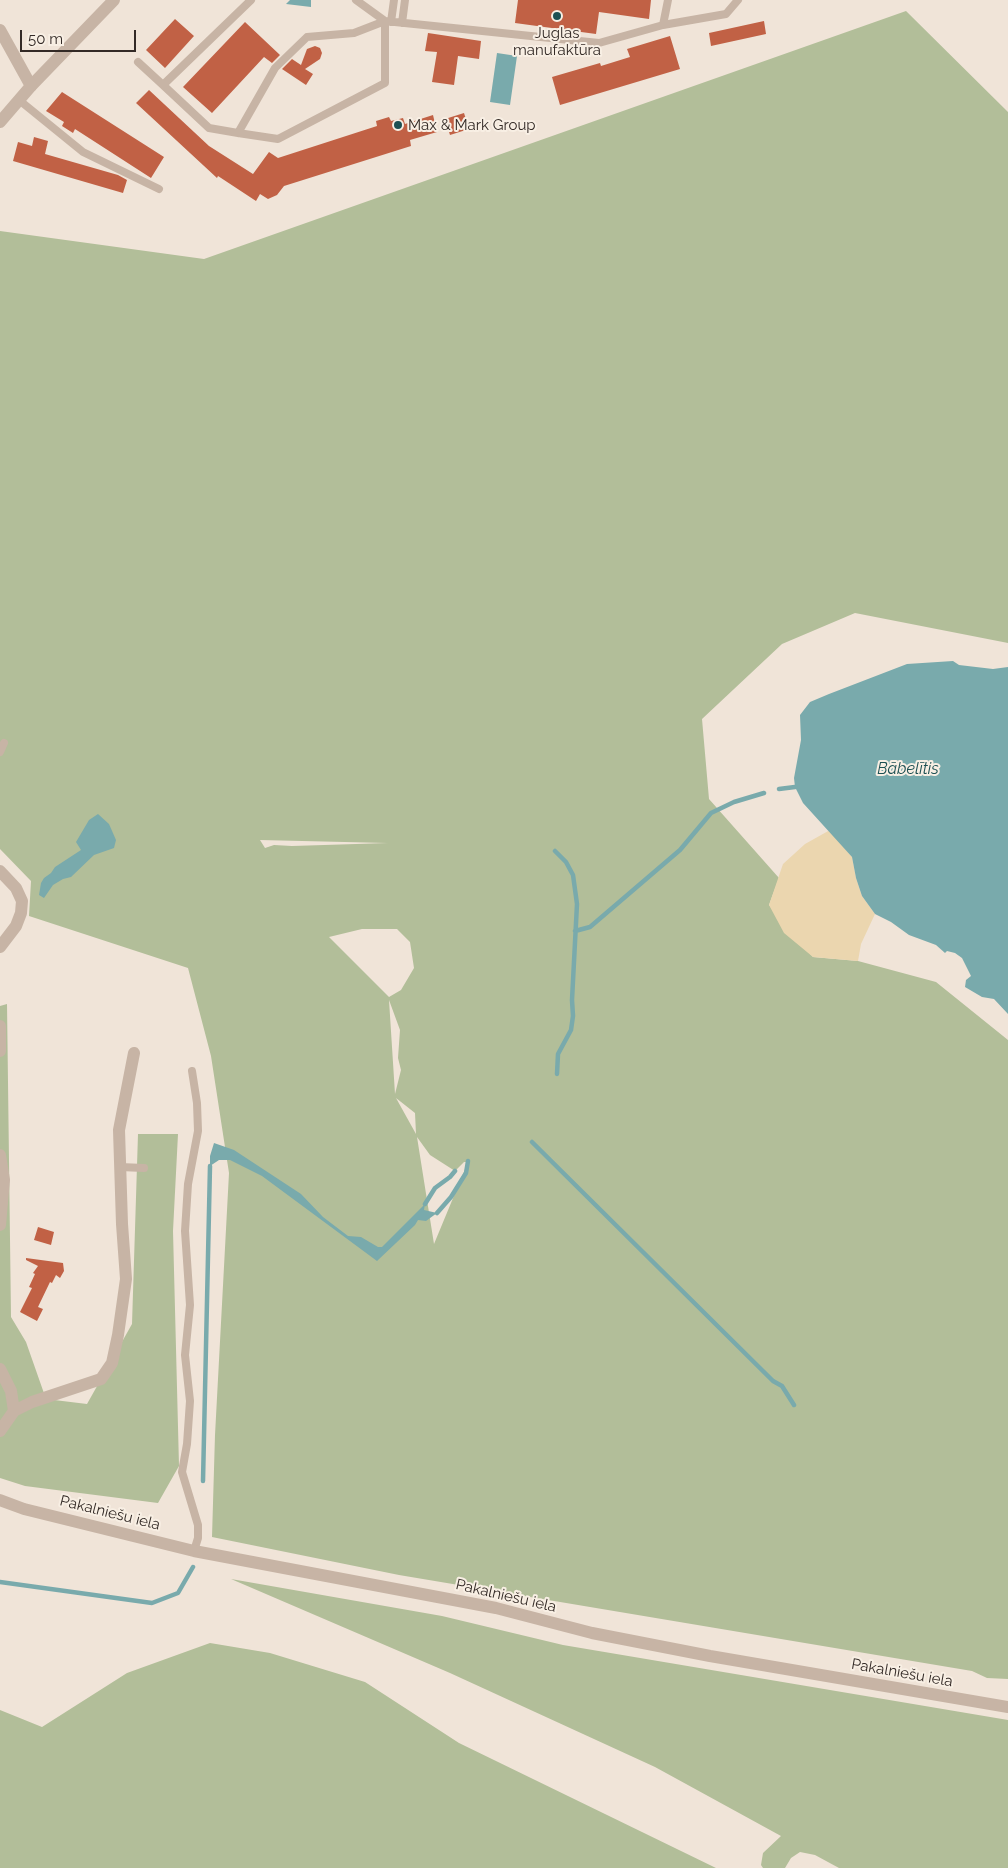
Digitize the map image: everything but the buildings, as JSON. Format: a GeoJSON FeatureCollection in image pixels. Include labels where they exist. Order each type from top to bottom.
{"type":"FeatureCollection","features":[{"type":"Feature","properties":{"kind":"street"},"geometry":{"type":"LineString","coordinates":[[0,122],[31,86],[114,0]]}},
{"type":"Feature","properties":{"kind":"street"},"geometry":{"type":"LineString","coordinates":[[0,30],[31,86]]}},
{"type":"Feature","properties":{"kind":"street"},"geometry":{"type":"LineString","coordinates":[[0,871],[16,888],[22,901],[21,913],[16,926],[0,947]]}},
{"type":"Feature","properties":{"kind":"street"},"geometry":{"type":"LineString","coordinates":[[0,1026],[0,1051]]}},
{"type":"Feature","properties":{"kind":"street"},"geometry":{"type":"LineString","coordinates":[[0,1431],[14,1411],[32,1402],[100,1379],[112,1363],[126,1279],[119,1130],[134,1053]]}},
{"type":"Feature","properties":{"kind":"street"},"geometry":{"type":"LineString","coordinates":[[0,1155],[4,1180],[0,1224]]}},
{"type":"Feature","properties":{"kind":"street"},"geometry":{"type":"LineString","coordinates":[[0,1369],[11,1391],[14,1411]]}},
{"type":"Feature","properties":{"kind":"street","name":"Pakalniešu iela"},"geometry":{"type":"LineString","coordinates":[[0,1500],[24,1509],[194,1550],[496,1608],[592,1633],[1008,1707]]}},
{"type":"Feature","properties":{"kind":"lane"},"geometry":{"type":"LineString","coordinates":[[163,85],[251,0]]}},
{"type":"Feature","properties":{"kind":"lane"},"geometry":{"type":"LineString","coordinates":[[356,0],[388,21],[599,43],[663,25],[726,14],[738,0]]}},
{"type":"Feature","properties":{"kind":"lane"},"geometry":{"type":"LineString","coordinates":[[138,62],[209,128],[278,139],[384,83],[388,21],[394,0]]}},
{"type":"Feature","properties":{"kind":"lane"},"geometry":{"type":"LineString","coordinates":[[402,23],[405,0]]}},
{"type":"Feature","properties":{"kind":"lane"},"geometry":{"type":"LineString","coordinates":[[663,25],[668,0]]}},
{"type":"Feature","properties":{"kind":"lane"},"geometry":{"type":"LineString","coordinates":[[238,133],[275,68],[307,37],[354,33],[388,21]]}},
{"type":"Feature","properties":{"kind":"lane"},"geometry":{"type":"LineString","coordinates":[[19,100],[83,152],[159,189]]}},
{"type":"Feature","properties":{"kind":"lane"},"geometry":{"type":"LineString","coordinates":[[0,752],[4,743]]}},
{"type":"Feature","properties":{"kind":"lane"},"geometry":{"type":"LineString","coordinates":[[192,1071],[197,1103],[198,1131],[188,1184],[185,1231],[190,1305],[185,1355],[190,1401],[187,1444],[182,1472],[198,1525],[198,1538],[194,1550]]}},
{"type":"Feature","properties":{"kind":"lane"},"geometry":{"type":"LineString","coordinates":[[120,1167],[144,1168]]}},
{"type":"Feature","properties":{"kind":"green space"},"geometry":{"type":"Polygon","coordinates":[[[906,11],[1008,112],[1008,643],[855,613],[782,644],[702,719],[709,799],[779,878],[769,905],[813,957],[858,961],[936,982],[1008,1040],[1008,1679],[987,1678],[972,1671],[399,1575],[212,1537],[215,1435],[229,1173],[211,1056],[188,968],[29,916],[31,881],[0,849],[0,231],[204,259],[906,11]],[[260,840],[265,848],[274,845],[388,843],[260,840]],[[362,929],[329,937],[389,997],[401,990],[414,968],[410,942],[397,929],[362,929]],[[389,1000],[395,1094],[401,1070],[398,1058],[400,1030],[389,1000]],[[396,1098],[416,1134],[415,1113],[396,1098]],[[417,1137],[434,1244],[468,1162],[464,1162],[455,1171],[430,1155],[417,1137]]]}},
{"type":"Feature","properties":{"kind":"green space"},"geometry":{"type":"Polygon","coordinates":[[[7,1004],[11,1317],[26,1342],[46,1399],[87,1404],[132,1324],[138,1134],[178,1134],[173,1231],[179,1466],[158,1503],[25,1486],[0,1478],[0,1006],[7,1004]]]}},
{"type":"Feature","properties":{"kind":"green space"},"geometry":{"type":"Polygon","coordinates":[[[231,1579],[442,1616],[563,1645],[1008,1720],[1008,1868],[839,1868],[815,1855],[800,1852],[791,1858],[785,1868],[763,1868],[761,1865],[763,1853],[781,1836],[655,1767],[450,1673],[231,1579]]]}},
{"type":"Feature","properties":{"kind":"green space"},"geometry":{"type":"Polygon","coordinates":[[[210,1643],[270,1653],[365,1682],[459,1743],[716,1868],[0,1868],[0,1710],[42,1727],[127,1673],[210,1643]]]}},
{"type":"Feature","properties":{"kind":"sand"},"geometry":{"type":"Polygon","coordinates":[[[830,830],[852,857],[862,896],[875,914],[861,944],[858,961],[813,957],[784,933],[769,905],[783,864],[805,844],[830,830]]]}},
{"type":"Feature","properties":{"kind":"water"},"geometry":{"type":"Polygon","coordinates":[[[290,0],[311,0],[311,7],[286,4],[290,0]]]}},
{"type":"Feature","properties":{"kind":"water"},"geometry":{"type":"Polygon","coordinates":[[[497,53],[517,56],[510,105],[490,102],[497,53]]]}},
{"type":"Feature","properties":{"kind":"water","name":"Bābelītis"},"geometry":{"type":"Polygon","coordinates":[[[953,661],[959,665],[993,669],[1008,667],[1008,1014],[994,999],[982,997],[965,987],[966,980],[971,976],[962,958],[955,953],[947,951],[945,953],[936,945],[909,935],[891,922],[875,914],[862,896],[852,857],[803,803],[795,787],[794,778],[801,740],[800,715],[810,702],[907,664],[953,661]]]}},
{"type":"Feature","properties":{"kind":"water"},"geometry":{"type":"Polygon","coordinates":[[[98,814],[109,824],[116,840],[114,848],[94,855],[71,877],[53,885],[44,898],[39,895],[44,878],[55,867],[81,850],[76,842],[89,820],[98,814]]]}},
{"type":"Feature","properties":{"kind":"water"},"geometry":{"type":"Polygon","coordinates":[[[214,1143],[234,1150],[301,1194],[323,1217],[348,1236],[361,1237],[378,1247],[382,1247],[425,1204],[424,1210],[437,1213],[426,1221],[418,1220],[377,1261],[262,1176],[230,1160],[219,1160],[210,1166],[210,1156],[214,1143]]]}},
{"type":"Feature","properties":{"kind":"waterway"},"geometry":{"type":"LineString","coordinates":[[779,789],[795,787]]}},
{"type":"Feature","properties":{"kind":"waterway"},"geometry":{"type":"LineString","coordinates":[[575,931],[590,927],[680,850],[711,813],[734,802],[764,793]]}},
{"type":"Feature","properties":{"kind":"waterway"},"geometry":{"type":"LineString","coordinates":[[555,851],[566,862],[573,875],[577,904],[572,1000],[573,1016],[571,1030],[558,1054],[557,1074]]}},
{"type":"Feature","properties":{"kind":"waterway"},"geometry":{"type":"LineString","coordinates":[[532,1142],[773,1381],[782,1386],[794,1405]]}},
{"type":"Feature","properties":{"kind":"waterway"},"geometry":{"type":"LineString","coordinates":[[437,1213],[451,1197],[466,1173],[468,1161]]}},
{"type":"Feature","properties":{"kind":"waterway"},"geometry":{"type":"LineString","coordinates":[[203,1481],[210,1166]]}},
{"type":"Feature","properties":{"kind":"waterway"},"geometry":{"type":"LineString","coordinates":[[425,1204],[435,1188],[455,1171]]}},
{"type":"Feature","properties":{"kind":"waterway"},"geometry":{"type":"LineString","coordinates":[[0,1582],[152,1603],[178,1593],[193,1567]]}},
{"type":"Feature","properties":{"kind":"place","name":"Juglas manufaktūra"},"geometry":{"type":"Point","coordinates":[557,16]}},
{"type":"Feature","properties":{"kind":"place","name":"Max & Mark Group"},"geometry":{"type":"Point","coordinates":[398,125]}}]}
